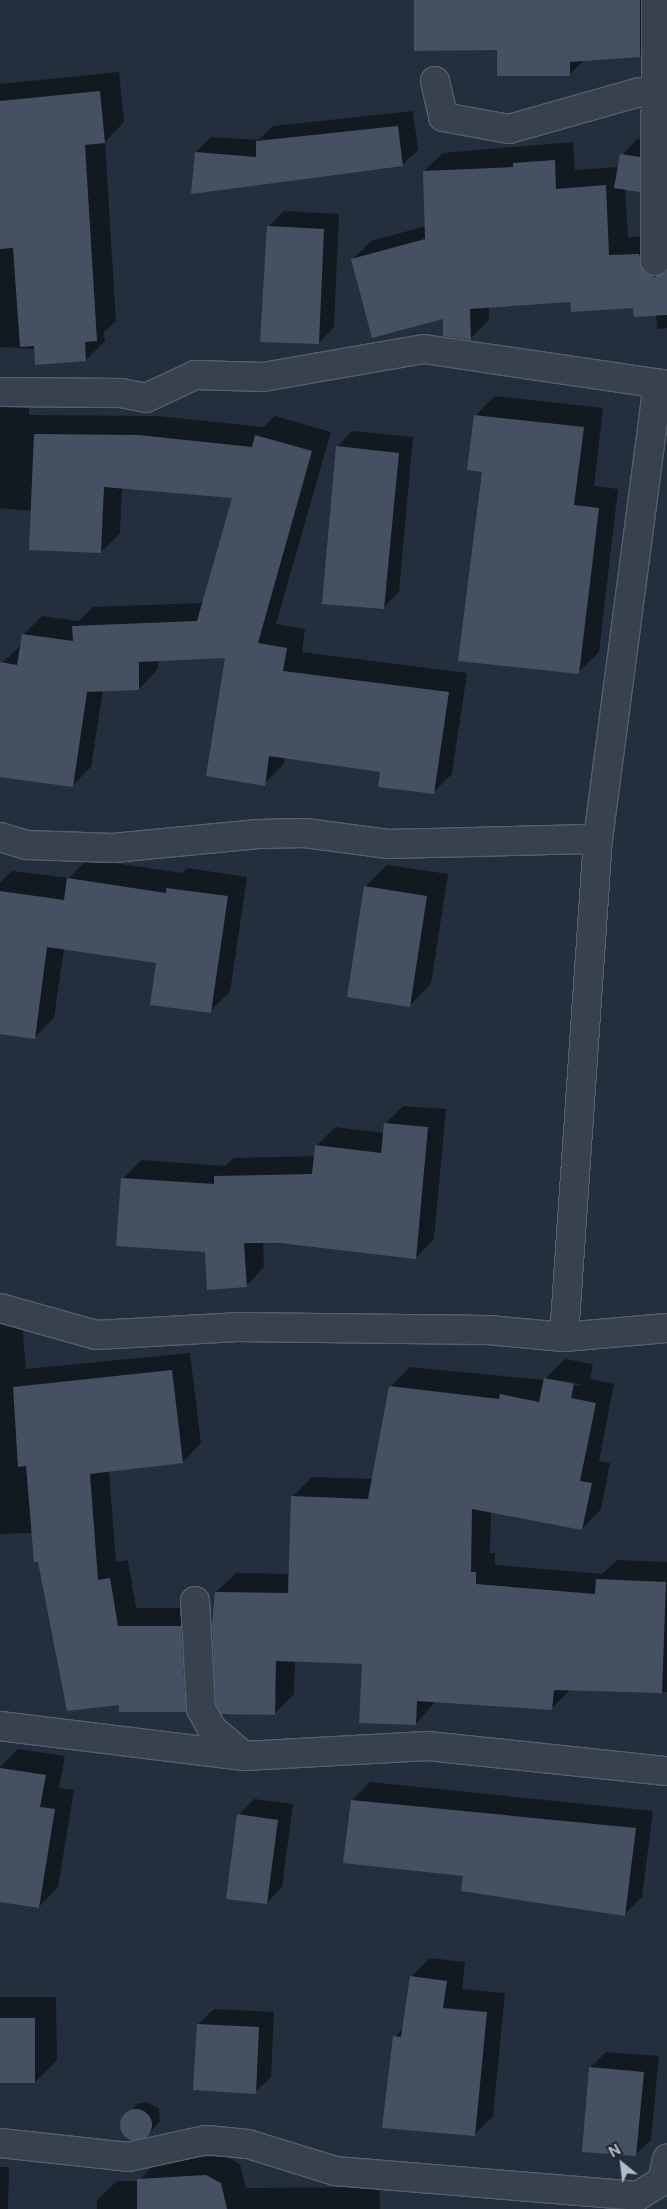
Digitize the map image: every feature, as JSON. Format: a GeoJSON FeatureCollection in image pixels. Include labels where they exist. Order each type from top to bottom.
{"type":"FeatureCollection","features":[{"type":"Feature","properties":{"kind":"street"},"geometry":{"type":"LineString","coordinates":[[655,261],[656,0]]}},
{"type":"Feature","properties":{"kind":"street"},"geometry":{"type":"LineString","coordinates":[[435,81],[444,117],[509,129],[640,92],[667,92]]}},
{"type":"Feature","properties":{"kind":"street"},"geometry":{"type":"LineString","coordinates":[[0,392],[121,393],[146,398],[195,375],[263,377],[424,349],[521,360],[663,385],[598,839],[564,1337]]}},
{"type":"Feature","properties":{"kind":"street"},"geometry":{"type":"LineString","coordinates":[[0,837],[27,845],[112,848],[258,834],[305,833],[387,844],[598,839]]}},
{"type":"Feature","properties":{"kind":"street"},"geometry":{"type":"LineString","coordinates":[[0,1308],[96,1335],[237,1327],[488,1330],[564,1337],[667,1328]]}},
{"type":"Feature","properties":{"kind":"street"},"geometry":{"type":"LineString","coordinates":[[195,1601],[201,1709],[212,1730],[244,1756]]}},
{"type":"Feature","properties":{"kind":"street"},"geometry":{"type":"LineString","coordinates":[[0,1726],[244,1756],[428,1746],[667,1771]]}},
{"type":"Feature","properties":{"kind":"street"},"geometry":{"type":"LineString","coordinates":[[0,2142],[128,2157],[206,2140],[248,2144],[335,2171],[638,2196],[662,2181],[667,2159]]}},
{"type":"Feature","properties":{"kind":"building"},"geometry":{"type":"Polygon","coordinates":[[[414,0],[640,0],[640,57],[570,62],[570,76],[497,76],[497,50],[414,51],[414,0]]]}},
{"type":"Feature","properties":{"kind":"building"},"geometry":{"type":"Polygon","coordinates":[[[100,91],[105,143],[85,145],[97,341],[85,342],[86,361],[35,365],[34,346],[20,347],[13,248],[0,249],[0,101],[100,91]]]}},
{"type":"Feature","properties":{"kind":"building"},"geometry":{"type":"Polygon","coordinates":[[[398,126],[403,166],[191,194],[195,152],[256,157],[256,141],[398,126]]]}},
{"type":"Feature","properties":{"kind":"building"},"geometry":{"type":"Polygon","coordinates":[[[620,154],[640,157],[640,192],[614,188],[620,154]]]}},
{"type":"Feature","properties":{"kind":"building"},"geometry":{"type":"Polygon","coordinates":[[[555,160],[556,189],[606,185],[609,255],[639,254],[647,274],[655,277],[667,270],[667,315],[634,317],[633,308],[571,312],[570,302],[470,309],[471,340],[443,336],[443,319],[372,338],[351,259],[425,239],[423,171],[513,167],[513,163],[555,160]]]}},
{"type":"Feature","properties":{"kind":"building"},"geometry":{"type":"Polygon","coordinates":[[[267,226],[324,229],[319,344],[260,342],[267,226]]]}},
{"type":"Feature","properties":{"kind":"building"},"geometry":{"type":"Polygon","coordinates":[[[474,415],[584,427],[574,505],[599,508],[579,674],[458,661],[482,472],[467,470],[474,415]]]}},
{"type":"Feature","properties":{"kind":"building"},"geometry":{"type":"Polygon","coordinates":[[[34,434],[138,435],[252,447],[255,435],[312,451],[258,643],[287,648],[283,671],[449,692],[434,794],[378,787],[380,772],[269,756],[265,786],[206,776],[225,658],[139,662],[139,690],[87,692],[73,787],[0,777],[0,662],[17,665],[22,634],[73,641],[72,626],[197,621],[232,498],[104,487],[101,553],[29,550],[34,434]]]}},
{"type":"Feature","properties":{"kind":"building"},"geometry":{"type":"Polygon","coordinates":[[[336,446],[399,453],[384,609],[322,604],[336,446]]]}},
{"type":"Feature","properties":{"kind":"building"},"geometry":{"type":"Polygon","coordinates":[[[67,878],[166,893],[166,888],[228,896],[211,1013],[150,1005],[156,963],[47,947],[35,1039],[0,1034],[0,891],[64,900],[67,878]]]}},
{"type":"Feature","properties":{"kind":"building"},"geometry":{"type":"Polygon","coordinates":[[[364,886],[427,896],[410,1007],[347,997],[364,886]]]}},
{"type":"Feature","properties":{"kind":"building"},"geometry":{"type":"Polygon","coordinates":[[[384,1123],[428,1127],[416,1259],[278,1243],[244,1243],[247,1287],[207,1290],[205,1252],[116,1246],[121,1178],[214,1184],[214,1176],[312,1174],[315,1145],[381,1153],[384,1123]]]}},
{"type":"Feature","properties":{"kind":"building"},"geometry":{"type":"Polygon","coordinates":[[[172,1370],[183,1463],[90,1474],[98,1580],[110,1578],[118,1626],[181,1626],[186,1712],[119,1712],[119,1705],[67,1711],[38,1562],[34,1562],[26,1466],[18,1467],[13,1387],[172,1370]]]}},
{"type":"Feature","properties":{"kind":"building"},"geometry":{"type":"Polygon","coordinates":[[[544,1378],[574,1384],[571,1398],[596,1403],[580,1481],[592,1483],[582,1530],[472,1509],[471,1572],[476,1572],[476,1584],[595,1594],[596,1579],[666,1582],[662,1693],[554,1690],[552,1710],[417,1701],[416,1725],[359,1723],[362,1664],[276,1661],[275,1715],[221,1714],[216,1705],[212,1626],[215,1592],[288,1593],[291,1496],[368,1499],[389,1386],[499,1399],[500,1394],[539,1402],[544,1378]]]}},
{"type":"Feature","properties":{"kind":"building"},"geometry":{"type":"Polygon","coordinates":[[[0,1768],[46,1775],[40,1807],[55,1809],[39,1908],[0,1902],[0,1768]]]}},
{"type":"Feature","properties":{"kind":"building"},"geometry":{"type":"Polygon","coordinates":[[[351,1800],[636,1828],[625,1916],[461,1891],[463,1876],[343,1863],[351,1800]]]}},
{"type":"Feature","properties":{"kind":"building"},"geometry":{"type":"Polygon","coordinates":[[[237,1814],[278,1820],[267,1904],[226,1899],[237,1814]]]}},
{"type":"Feature","properties":{"kind":"building"},"geometry":{"type":"Polygon","coordinates":[[[410,1976],[447,1981],[443,2008],[487,2012],[475,2136],[382,2128],[393,2036],[401,2037],[410,1976]]]}},
{"type":"Feature","properties":{"kind":"building"},"geometry":{"type":"Polygon","coordinates":[[[0,2018],[35,2018],[35,2083],[0,2083],[0,2018]]]}},
{"type":"Feature","properties":{"kind":"building"},"geometry":{"type":"Polygon","coordinates":[[[197,2024],[259,2027],[256,2094],[193,2090],[197,2024]]]}},
{"type":"Feature","properties":{"kind":"building"},"geometry":{"type":"Polygon","coordinates":[[[589,2067],[644,2072],[636,2156],[582,2152],[589,2067]]]}},
{"type":"Feature","properties":{"kind":"building"},"geometry":{"type":"Polygon","coordinates":[[[136,2109],[142,2110],[147,2114],[151,2119],[151,2131],[147,2136],[142,2140],[136,2141],[130,2140],[125,2136],[121,2131],[120,2125],[121,2119],[125,2114],[130,2110],[136,2109]]]}},
{"type":"Feature","properties":{"kind":"building"},"geometry":{"type":"Polygon","coordinates":[[[206,2175],[221,2183],[227,2209],[137,2209],[137,2179],[206,2175]]]}}]}
